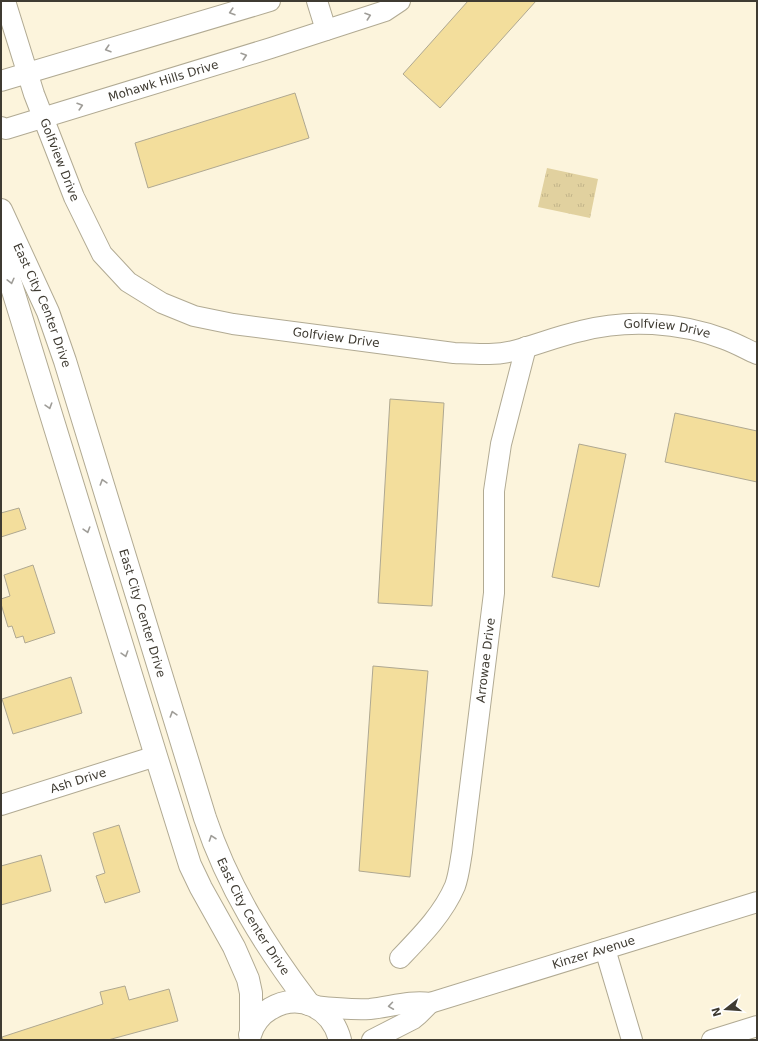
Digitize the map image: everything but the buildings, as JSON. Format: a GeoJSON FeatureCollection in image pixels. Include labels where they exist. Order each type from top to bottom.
{"type":"FeatureCollection","features":[{"type":"Feature","properties":{"kind":"street","name":"Golfview Drive"},"geometry":{"type":"LineString","coordinates":[[5,1],[27,74],[42,117],[74,197],[102,254],[128,282],[162,303],[194,316],[233,324],[454,353],[485,354],[516,350],[582,330],[617,325],[664,324],[724,339],[757,354]]}},
{"type":"Feature","properties":{"kind":"street"},"geometry":{"type":"LineString","coordinates":[[1,81],[270,1]]}},
{"type":"Feature","properties":{"kind":"street"},"geometry":{"type":"LineString","coordinates":[[317,1],[326,30]]}},
{"type":"Feature","properties":{"kind":"street","name":"Mohawk Hills Drive"},"geometry":{"type":"LineString","coordinates":[[1,127],[6,129],[271,48],[385,10],[400,1]]}},
{"type":"Feature","properties":{"kind":"street","name":"East City Center Drive"},"geometry":{"type":"LineString","coordinates":[[1,210],[48,312],[65,361],[205,818],[219,858],[232,885],[279,965],[311,1005],[324,1012],[332,1021],[338,1031],[340,1040]]}},
{"type":"Feature","properties":{"kind":"street","name":"East City Center Drive"},"geometry":{"type":"LineString","coordinates":[[1,229],[10,281],[190,865],[246,971],[251,993],[248,1036]]}},
{"type":"Feature","properties":{"kind":"street","name":"Arrowae Drive"},"geometry":{"type":"LineString","coordinates":[[400,958],[427,930],[442,911],[457,878],[462,852],[494,593],[495,483],[501,444],[526,347]]}},
{"type":"Feature","properties":{"kind":"street","name":"Ash Drive"},"geometry":{"type":"LineString","coordinates":[[1,805],[156,756]]}},
{"type":"Feature","properties":{"kind":"street","name":"Kinzer Avenue"},"geometry":{"type":"LineString","coordinates":[[311,1005],[341,1009],[369,1009],[420,1002],[430,1003],[757,902]]}},
{"type":"Feature","properties":{"kind":"street"},"geometry":{"type":"LineString","coordinates":[[605,949],[632,1040]]}},
{"type":"Feature","properties":{"kind":"street"},"geometry":{"type":"LineString","coordinates":[[248,1036],[257,1020],[265,1012],[275,1006],[286,1002],[298,1002],[311,1005]]}},
{"type":"Feature","properties":{"kind":"street","name":"Kinzer Avenue"},"geometry":{"type":"LineString","coordinates":[[372,1040],[413,1018],[430,1003]]}},
{"type":"Feature","properties":{"kind":"street"},"geometry":{"type":"LineString","coordinates":[[712,1040],[757,1026]]}},
{"type":"Feature","properties":{"kind":"green space"},"geometry":{"type":"Polygon","coordinates":[[[547,168],[598,179],[590,218],[538,207],[547,168]]]}}]}
